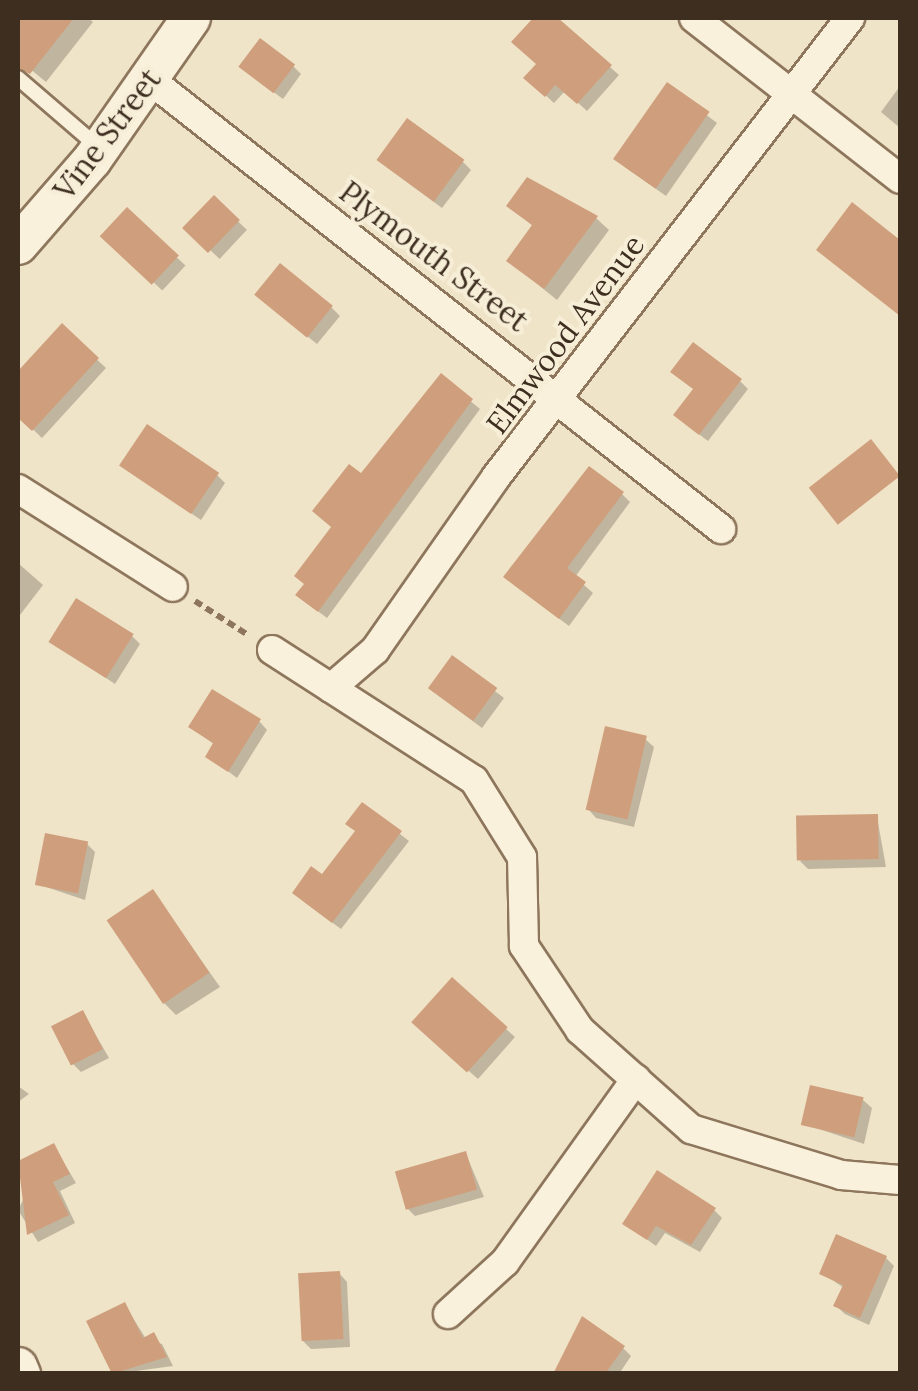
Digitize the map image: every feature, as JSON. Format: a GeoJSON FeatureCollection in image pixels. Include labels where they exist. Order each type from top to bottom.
{"type":"FeatureCollection","features":[{"type":"Feature","properties":{"kind":"street","name":"Vine Street"},"geometry":{"type":"LineString","coordinates":[[18,245],[100,149],[191,18]]}},
{"type":"Feature","properties":{"kind":"street"},"geometry":{"type":"LineString","coordinates":[[694,18],[900,179]]}},
{"type":"Feature","properties":{"kind":"street","name":"Elmwood Avenue"},"geometry":{"type":"LineString","coordinates":[[331,688],[375,650],[561,394],[789,92],[850,18]]}},
{"type":"Feature","properties":{"kind":"street","name":"Plymouth Street"},"geometry":{"type":"LineString","coordinates":[[149,79],[561,394],[721,529]]}},
{"type":"Feature","properties":{"kind":"street"},"geometry":{"type":"LineString","coordinates":[[18,489],[173,587]]}},
{"type":"Feature","properties":{"kind":"street"},"geometry":{"type":"LineString","coordinates":[[272,650],[474,780],[522,857],[524,946],[580,1030],[691,1129],[841,1175],[900,1180]]}},
{"type":"Feature","properties":{"kind":"street"},"geometry":{"type":"LineString","coordinates":[[448,1314],[506,1262],[636,1079]]}},
{"type":"Feature","properties":{"kind":"street"},"geometry":{"type":"LineString","coordinates":[[18,1367],[21,1374]]}},
{"type":"Feature","properties":{"kind":"lane"},"geometry":{"type":"LineString","coordinates":[[18,78],[100,149]]}},
{"type":"Feature","properties":{"kind":"path"},"geometry":{"type":"LineString","coordinates":[[173,587],[272,650]]}},
{"type":"Feature","properties":{"kind":"building"},"geometry":{"type":"Polygon","coordinates":[[[18,18],[74,18],[30,74],[18,68],[18,18]]]}},
{"type":"Feature","properties":{"kind":"building"},"geometry":{"type":"Polygon","coordinates":[[[533,18],[558,18],[612,65],[577,104],[555,85],[545,97],[523,78],[536,64],[511,42],[533,18]]]}},
{"type":"Feature","properties":{"kind":"building"},"geometry":{"type":"Polygon","coordinates":[[[260,38],[295,64],[273,93],[238,67],[260,38]]]}},
{"type":"Feature","properties":{"kind":"building"},"geometry":{"type":"Polygon","coordinates":[[[667,82],[710,112],[656,189],[613,159],[667,82]]]}},
{"type":"Feature","properties":{"kind":"building"},"geometry":{"type":"Polygon","coordinates":[[[407,118],[464,160],[434,202],[376,160],[407,118]]]}},
{"type":"Feature","properties":{"kind":"building"},"geometry":{"type":"Polygon","coordinates":[[[527,177],[598,216],[544,289],[506,261],[532,225],[506,206],[527,177]]]}},
{"type":"Feature","properties":{"kind":"building"},"geometry":{"type":"Polygon","coordinates":[[[214,195],[240,220],[208,253],[182,228],[214,195]]]}},
{"type":"Feature","properties":{"kind":"building"},"geometry":{"type":"Polygon","coordinates":[[[852,202],[900,240],[900,316],[816,250],[852,202]]]}},
{"type":"Feature","properties":{"kind":"building"},"geometry":{"type":"Polygon","coordinates":[[[127,207],[179,255],[152,285],[100,236],[127,207]]]}},
{"type":"Feature","properties":{"kind":"building"},"geometry":{"type":"Polygon","coordinates":[[[280,263],[333,306],[307,338],[254,295],[280,263]]]}},
{"type":"Feature","properties":{"kind":"building"},"geometry":{"type":"Polygon","coordinates":[[[62,323],[99,358],[32,431],[18,418],[18,371],[62,323]]]}},
{"type":"Feature","properties":{"kind":"building"},"geometry":{"type":"Polygon","coordinates":[[[693,342],[742,379],[699,435],[673,415],[693,389],[670,372],[693,342]]]}},
{"type":"Feature","properties":{"kind":"building"},"geometry":{"type":"Polygon","coordinates":[[[441,373],[473,399],[318,612],[295,595],[304,584],[294,576],[331,527],[312,511],[349,464],[361,473],[441,373]]]}},
{"type":"Feature","properties":{"kind":"building"},"geometry":{"type":"Polygon","coordinates":[[[147,424],[219,473],[191,514],[119,465],[147,424]]]}},
{"type":"Feature","properties":{"kind":"building"},"geometry":{"type":"Polygon","coordinates":[[[871,439],[900,476],[838,525],[809,488],[871,439]]]}},
{"type":"Feature","properties":{"kind":"building"},"geometry":{"type":"Polygon","coordinates":[[[589,466],[624,492],[567,568],[586,582],[559,619],[503,577],[589,466]]]}},
{"type":"Feature","properties":{"kind":"building"},"geometry":{"type":"Polygon","coordinates":[[[76,598],[134,634],[106,678],[48,642],[76,598]]]}},
{"type":"Feature","properties":{"kind":"building"},"geometry":{"type":"Polygon","coordinates":[[[452,655],[497,688],[473,721],[428,688],[452,655]]]}},
{"type":"Feature","properties":{"kind":"building"},"geometry":{"type":"Polygon","coordinates":[[[212,689],[261,719],[228,772],[205,757],[213,743],[188,727],[212,689]]]}},
{"type":"Feature","properties":{"kind":"building"},"geometry":{"type":"Polygon","coordinates":[[[605,726],[647,736],[628,819],[586,810],[605,726]]]}},
{"type":"Feature","properties":{"kind":"building"},"geometry":{"type":"Polygon","coordinates":[[[362,802],[402,831],[332,923],[292,893],[311,866],[322,874],[355,831],[345,824],[362,802]]]}},
{"type":"Feature","properties":{"kind":"building"},"geometry":{"type":"Polygon","coordinates":[[[878,814],[879,859],[797,860],[796,815],[878,814]]]}},
{"type":"Feature","properties":{"kind":"building"},"geometry":{"type":"Polygon","coordinates":[[[45,833],[88,841],[78,893],[35,885],[45,833]]]}},
{"type":"Feature","properties":{"kind":"building"},"geometry":{"type":"Polygon","coordinates":[[[153,889],[209,973],[163,1004],[107,920],[153,889]]]}},
{"type":"Feature","properties":{"kind":"building"},"geometry":{"type":"Polygon","coordinates":[[[452,977],[508,1027],[467,1073],[411,1022],[452,977]]]}},
{"type":"Feature","properties":{"kind":"building"},"geometry":{"type":"Polygon","coordinates":[[[83,1010],[103,1049],[71,1066],[51,1026],[83,1010]]]}},
{"type":"Feature","properties":{"kind":"building"},"geometry":{"type":"Polygon","coordinates":[[[810,1085],[864,1097],[854,1137],[801,1125],[810,1085]]]}},
{"type":"Feature","properties":{"kind":"building"},"geometry":{"type":"Polygon","coordinates":[[[54,1143],[70,1174],[53,1182],[69,1215],[27,1235],[18,1161],[54,1143]]]}},
{"type":"Feature","properties":{"kind":"building"},"geometry":{"type":"Polygon","coordinates":[[[466,1151],[477,1189],[406,1210],[395,1171],[466,1151]]]}},
{"type":"Feature","properties":{"kind":"building"},"geometry":{"type":"Polygon","coordinates":[[[657,1170],[716,1208],[691,1245],[656,1226],[647,1240],[622,1224],[657,1170]]]}},
{"type":"Feature","properties":{"kind":"building"},"geometry":{"type":"Polygon","coordinates":[[[836,1234],[887,1256],[860,1318],[833,1306],[843,1285],[819,1274],[836,1234]]]}},
{"type":"Feature","properties":{"kind":"building"},"geometry":{"type":"Polygon","coordinates":[[[340,1271],[344,1339],[302,1341],[298,1273],[340,1271]]]}},
{"type":"Feature","properties":{"kind":"building"},"geometry":{"type":"Polygon","coordinates":[[[125,1302],[143,1338],[154,1332],[167,1357],[112,1374],[86,1321],[125,1302]]]}},
{"type":"Feature","properties":{"kind":"building"},"geometry":{"type":"Polygon","coordinates":[[[582,1316],[625,1346],[605,1374],[553,1374],[582,1316]]]}}]}
